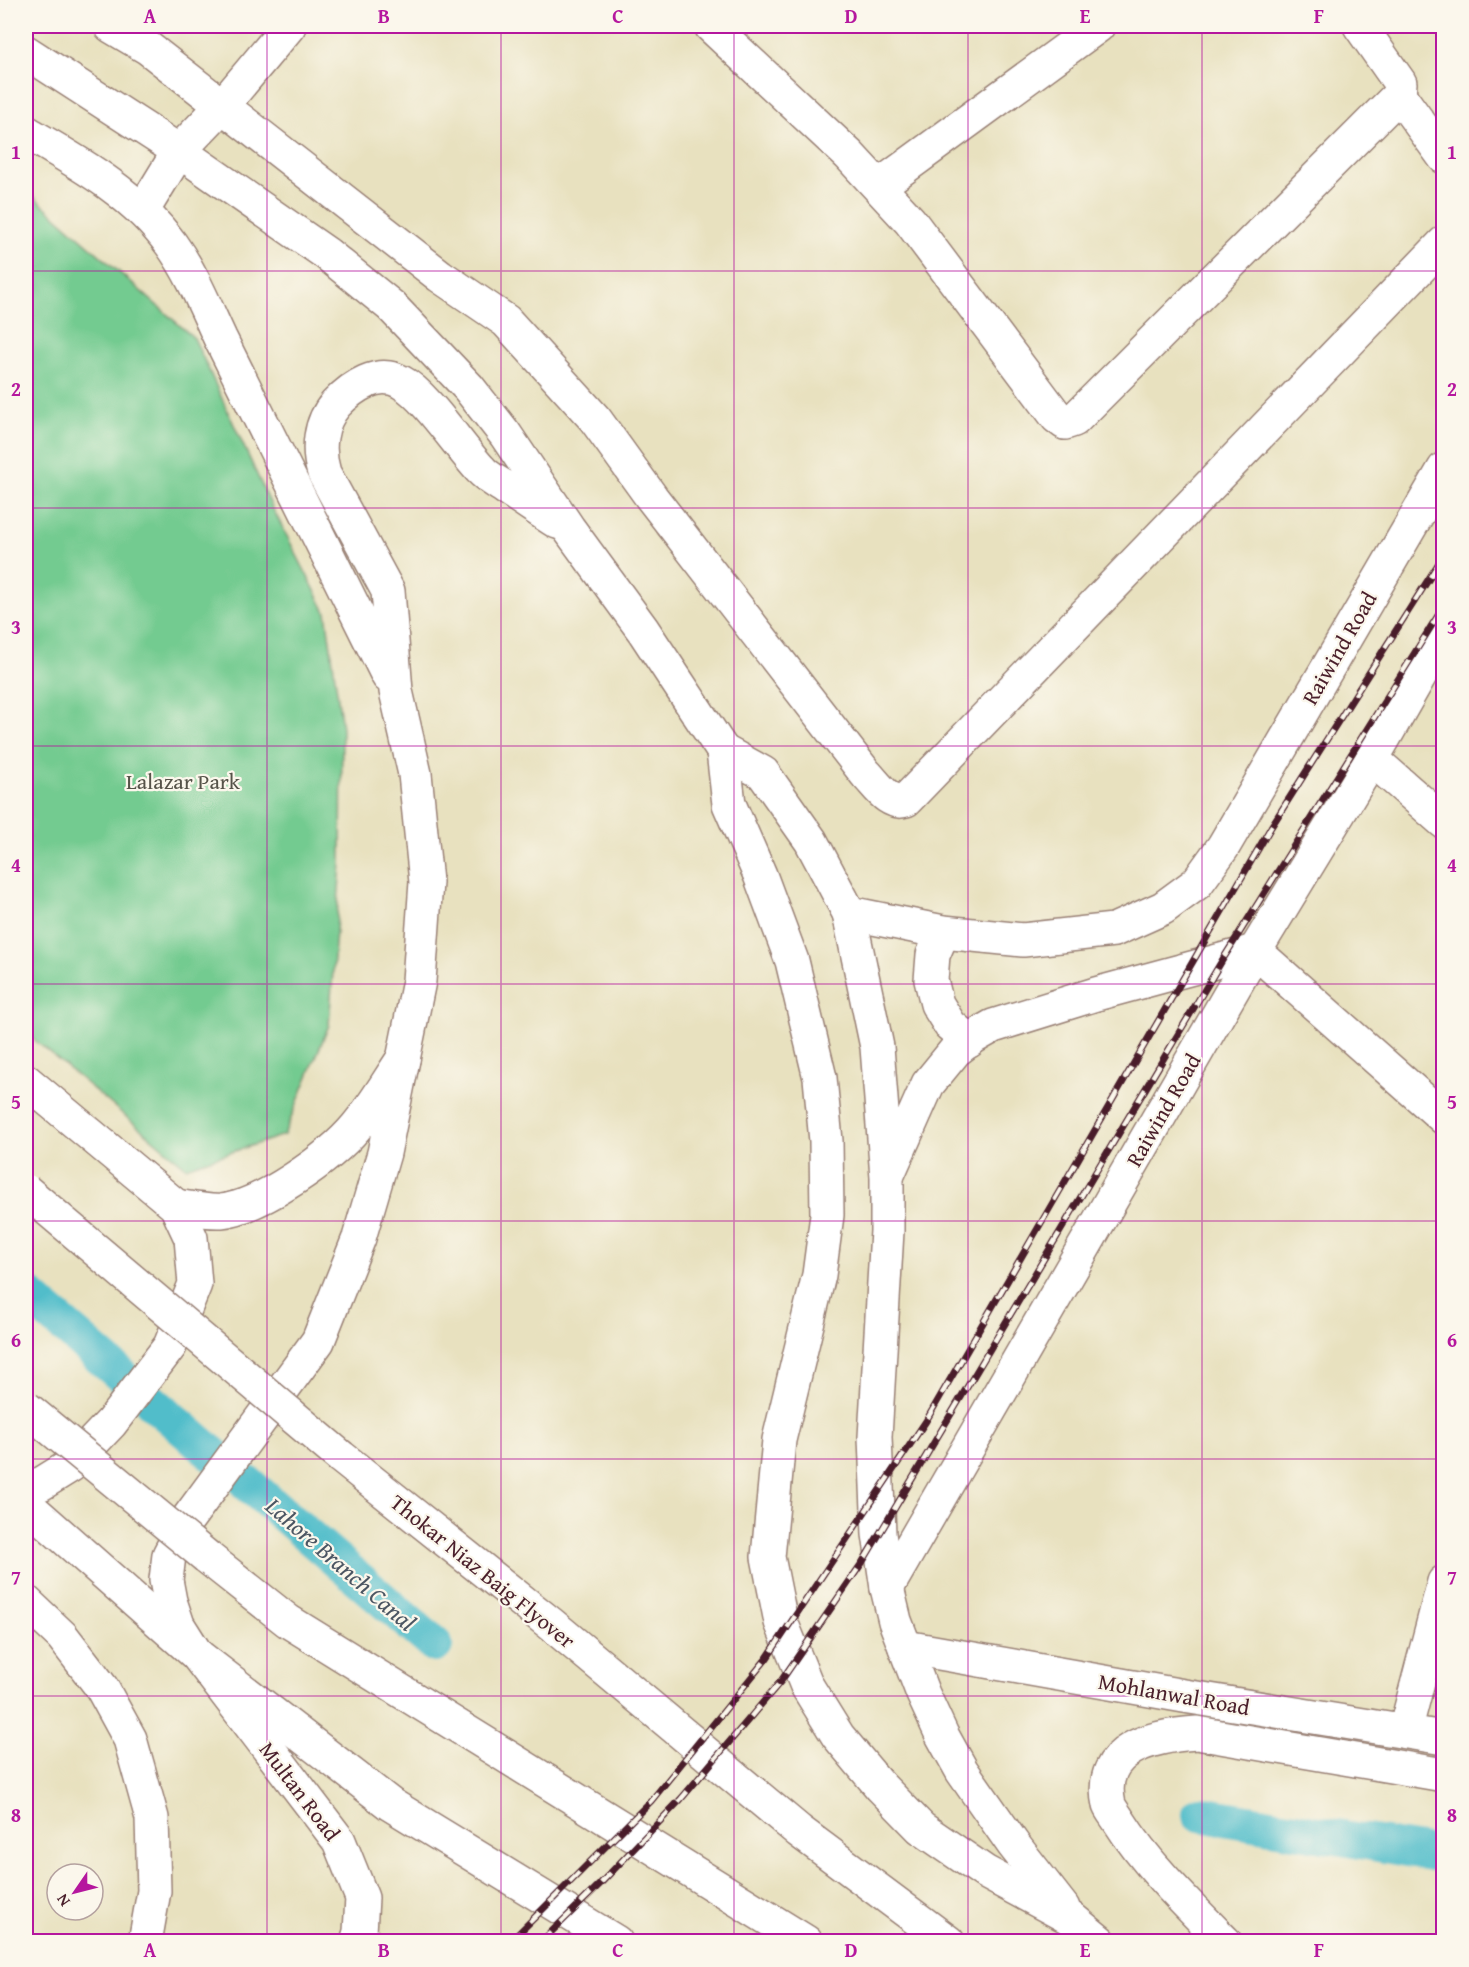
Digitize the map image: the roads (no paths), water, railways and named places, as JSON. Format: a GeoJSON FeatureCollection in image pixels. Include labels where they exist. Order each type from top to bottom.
{"type":"FeatureCollection","features":[{"type":"Feature","properties":{"kind":"main road"},"geometry":{"type":"LineString","coordinates":[[111,26],[148,48],[440,276],[506,321],[595,419],[652,498],[866,774],[891,800],[899,802],[906,800],[1443,243]]}},
{"type":"Feature","properties":{"kind":"main road"},"geometry":{"type":"LineString","coordinates":[[142,210],[179,151],[222,106],[289,26]]}},
{"type":"Feature","properties":{"kind":"main road"},"geometry":{"type":"LineString","coordinates":[[711,26],[879,186],[910,221],[1057,417],[1065,423],[1074,420],[1399,95]]}},
{"type":"Feature","properties":{"kind":"main road"},"geometry":{"type":"LineString","coordinates":[[879,186],[1098,26]]}},
{"type":"Feature","properties":{"kind":"main road"},"geometry":{"type":"LineString","coordinates":[[1360,26],[1400,83],[1399,95],[1443,157]]}},
{"type":"Feature","properties":{"kind":"main road"},"geometry":{"type":"LineString","coordinates":[[26,52],[179,151],[327,254],[390,306],[468,387],[505,434],[569,529],[643,630],[723,751],[729,804],[760,875],[792,961],[820,1078],[825,1141],[827,1215],[819,1275],[779,1440],[768,1557],[781,1622],[807,1686],[838,1736],[880,1786],[921,1828],[985,1872],[1100,1941]]}},
{"type":"Feature","properties":{"kind":"main road"},"geometry":{"type":"LineString","coordinates":[[26,132],[95,172],[142,210],[171,244],[195,284],[396,691]]}},
{"type":"Feature","properties":{"kind":"main road"},"geometry":{"type":"LineString","coordinates":[[197,1655],[178,1625],[170,1601],[166,1580],[169,1555],[187,1520],[318,1341],[359,1238],[384,1153],[419,981],[426,882],[415,774],[396,691],[388,591],[324,473],[320,461],[320,445],[325,422],[338,403],[358,386],[369,380],[388,378],[400,381],[419,397],[483,472],[569,529]]}},
{"type":"Feature","properties":{"kind":"main road","name":"Raiwind Road"},"geometry":{"type":"LineString","coordinates":[[849,913],[943,932],[1023,940],[1114,930],[1164,908],[1197,883],[1223,847],[1443,469]]}},
{"type":"Feature","properties":{"kind":"main road","name":"Raiwind Road"},"geometry":{"type":"LineString","coordinates":[[887,1588],[1256,951],[1372,759],[1443,633]]}},
{"type":"Feature","properties":{"kind":"main road"},"geometry":{"type":"LineString","coordinates":[[723,751],[763,773],[811,841],[849,913],[877,1047],[887,1177],[887,1232],[874,1437],[879,1534],[887,1588],[895,1621],[942,1735],[962,1771],[1013,1844],[1079,1930]]}},
{"type":"Feature","properties":{"kind":"main road"},"geometry":{"type":"LineString","coordinates":[[1372,759],[1443,822]]}},
{"type":"Feature","properties":{"kind":"main road"},"geometry":{"type":"LineString","coordinates":[[943,932],[933,955],[931,980],[937,1004],[950,1025],[969,1041]]}},
{"type":"Feature","properties":{"kind":"main road"},"geometry":{"type":"LineString","coordinates":[[887,1177],[928,1084],[956,1051],[993,1026],[1065,1003],[1256,951],[1443,1118]]}},
{"type":"Feature","properties":{"kind":"main road"},"geometry":{"type":"LineString","coordinates":[[176,1206],[222,1211],[248,1204],[296,1178],[333,1151],[357,1127],[403,1059]]}},
{"type":"Feature","properties":{"kind":"main road"},"geometry":{"type":"LineString","coordinates":[[26,1081],[176,1206],[190,1238],[195,1284],[170,1346],[89,1448],[70,1466],[41,1484],[26,1487]]}},
{"type":"Feature","properties":{"kind":"main road","name":"Thokar Niaz Baig Flyover"},"geometry":{"type":"LineString","coordinates":[[26,1191],[341,1457],[551,1624],[799,1831],[948,1941]]}},
{"type":"Feature","properties":{"kind":"main road"},"geometry":{"type":"LineString","coordinates":[[26,1408],[288,1621],[806,1941]]}},
{"type":"Feature","properties":{"kind":"main road"},"geometry":{"type":"LineString","coordinates":[[26,1504],[197,1655],[390,1804],[616,1941]]}},
{"type":"Feature","properties":{"kind":"main road"},"geometry":{"type":"LineString","coordinates":[[1405,1731],[1443,1582]]}},
{"type":"Feature","properties":{"kind":"main road"},"geometry":{"type":"LineString","coordinates":[[26,1602],[62,1636],[102,1688],[130,1739],[152,1818],[154,1891],[145,1941]]}},
{"type":"Feature","properties":{"kind":"main road","name":"Mohlanwal Road"},"geometry":{"type":"LineString","coordinates":[[905,1647],[1443,1738]]}},
{"type":"Feature","properties":{"kind":"main road","name":"Multan Road"},"geometry":{"type":"LineString","coordinates":[[197,1655],[339,1841],[362,1898],[360,1932],[357,1941]]}},
{"type":"Feature","properties":{"kind":"main road","name":"Mohlanwal Road"},"geometry":{"type":"LineString","coordinates":[[1225,1941],[1130,1838],[1109,1806],[1108,1780],[1114,1763],[1144,1741],[1166,1735],[1197,1733],[1443,1775]]}},
{"type":"Feature","properties":{"kind":"waterway","name":"Lahore Branch Canal"},"geometry":{"type":"LineString","coordinates":[[26,1293],[121,1375]]}},
{"type":"Feature","properties":{"kind":"waterway","name":"Lahore Branch Canal"},"geometry":{"type":"LineString","coordinates":[[151,1401],[216,1457]]}},
{"type":"Feature","properties":{"kind":"waterway","name":"Lahore Branch Canal"},"geometry":{"type":"LineString","coordinates":[[247,1483],[435,1645]]}},
{"type":"Feature","properties":{"kind":"waterway"},"geometry":{"type":"LineString","coordinates":[[1200,1814],[1444,1855]]}},
{"type":"Feature","properties":{"kind":"railway"},"geometry":{"type":"LineString","coordinates":[[510,1942],[651,1801],[767,1658],[926,1421],[1271,827],[1444,555]]}},
{"type":"Feature","properties":{"kind":"railway"},"geometry":{"type":"LineString","coordinates":[[541,1942],[681,1799],[781,1681],[862,1563],[1223,959],[1444,606]]}},
{"type":"Feature","properties":{"kind":"park label","name":"Lalazar Park"},"geometry":{"type":"Point","coordinates":[183,781]}}]}
